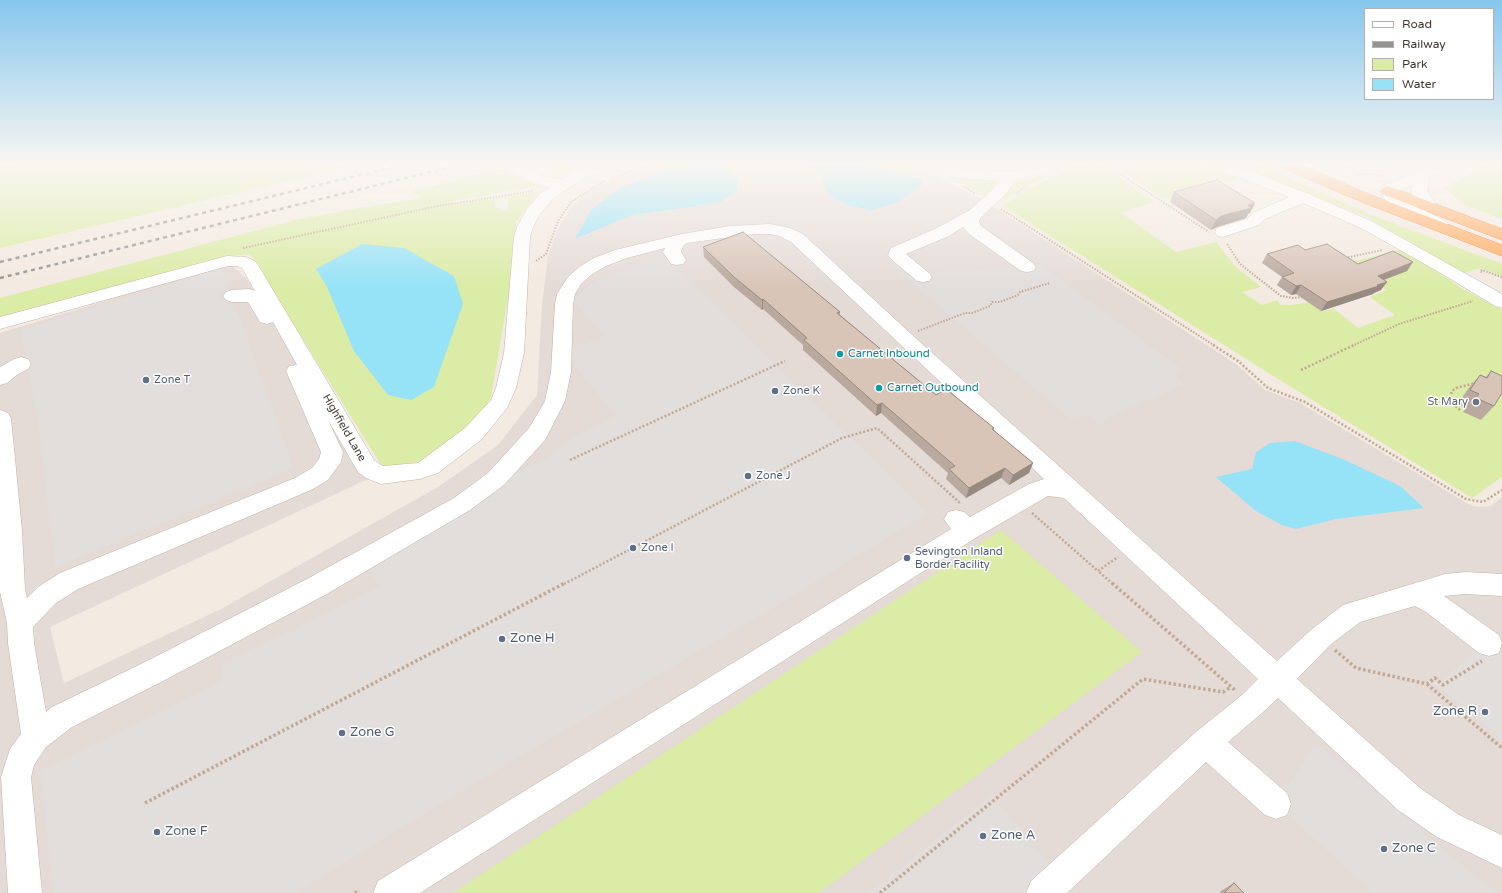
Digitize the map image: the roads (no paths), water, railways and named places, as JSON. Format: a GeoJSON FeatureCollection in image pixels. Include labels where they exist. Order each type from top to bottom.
{"type":"FeatureCollection","features":[{"type":"Feature","properties":{"kind":"highway"},"geometry":{"type":"LineString","coordinates":[[1382,205],[1502,251]]}},
{"type":"Feature","properties":{"kind":"highway"},"geometry":{"type":"LineString","coordinates":[[1426,205],[1502,235]]}},
{"type":"Feature","properties":{"kind":"street","name":"Highfield Lane"},"geometry":{"type":"LineString","coordinates":[[0,323],[227,261],[240,261],[249,265],[366,466],[374,472],[381,474],[420,471],[430,467],[473,434],[500,403],[506,388],[514,353],[522,237],[525,227],[533,212],[540,205]]}},
{"type":"Feature","properties":{"kind":"street"},"geometry":{"type":"LineString","coordinates":[[923,277],[900,258],[897,255],[897,252],[943,232],[976,213],[986,205]]}},
{"type":"Feature","properties":{"kind":"street"},"geometry":{"type":"LineString","coordinates":[[1219,235],[1253,222],[1258,216],[1285,205]]}},
{"type":"Feature","properties":{"kind":"street"},"geometry":{"type":"LineString","coordinates":[[1321,205],[1367,225],[1496,298]]}},
{"type":"Feature","properties":{"kind":"street"},"geometry":{"type":"LineString","coordinates":[[1399,205],[1486,245]]}},
{"type":"Feature","properties":{"kind":"street"},"geometry":{"type":"LineString","coordinates":[[976,213],[971,221],[975,230],[1027,267]]}},
{"type":"Feature","properties":{"kind":"street"},"geometry":{"type":"LineString","coordinates":[[25,893],[16,778],[21,759],[36,737],[62,717],[155,671],[323,583],[462,504],[496,479],[537,434],[555,401],[561,372],[564,304],[566,294],[574,281],[585,271],[600,262],[621,254],[679,250],[730,231],[770,229],[784,232],[796,238],[902,337],[1409,799],[1448,826],[1502,852]]}},
{"type":"Feature","properties":{"kind":"street"},"geometry":{"type":"LineString","coordinates":[[20,623],[47,595],[69,581],[303,484],[320,474],[330,462],[332,452],[320,422],[286,352],[255,298],[250,295],[232,296]]}},
{"type":"Feature","properties":{"kind":"street"},"geometry":{"type":"LineString","coordinates":[[0,378],[11,369],[22,364]]}},
{"type":"Feature","properties":{"kind":"street"},"geometry":{"type":"LineString","coordinates":[[0,418],[10,531],[12,589],[20,623],[21,643],[36,737]]}},
{"type":"Feature","properties":{"kind":"street"},"geometry":{"type":"LineString","coordinates":[[390,893],[963,519],[1018,501],[1037,490],[1048,487],[1073,492]]}},
{"type":"Feature","properties":{"kind":"street"},"geometry":{"type":"LineString","coordinates":[[1043,893],[1206,742],[1242,695],[1278,679],[1321,637],[1352,613],[1445,585],[1466,583],[1502,585]]}},
{"type":"Feature","properties":{"kind":"street"},"geometry":{"type":"LineString","coordinates":[[1417,594],[1435,604],[1487,652]]}},
{"type":"Feature","properties":{"kind":"street"},"geometry":{"type":"LineString","coordinates":[[1206,742],[1276,804]]}},
{"type":"Feature","properties":{"kind":"water"},"geometry":{"type":"Polygon","coordinates":[[[598,205],[707,205],[632,215],[575,239],[592,209],[598,205]]]}},
{"type":"Feature","properties":{"kind":"water"},"geometry":{"type":"Polygon","coordinates":[[[846,205],[889,205],[871,210],[846,205]]]}},
{"type":"Feature","properties":{"kind":"water"},"geometry":{"type":"Polygon","coordinates":[[[362,244],[404,248],[454,276],[463,304],[434,387],[411,400],[388,395],[354,351],[327,287],[316,269],[362,244]]]}},
{"type":"Feature","properties":{"kind":"water"},"geometry":{"type":"Polygon","coordinates":[[[1295,441],[1345,460],[1400,486],[1424,508],[1336,519],[1296,529],[1282,525],[1256,511],[1216,477],[1252,469],[1256,452],[1270,443],[1295,441]]]}},
{"type":"Feature","properties":{"kind":"railway"},"geometry":{"type":"LineString","coordinates":[[0,262],[237,205]]}},
{"type":"Feature","properties":{"kind":"railway"},"geometry":{"type":"LineString","coordinates":[[0,278],[298,205]]}},
{"type":"Feature","properties":{"kind":"place","name":"Carnet Inbound"},"geometry":{"type":"Point","coordinates":[840,354]}},
{"type":"Feature","properties":{"kind":"place","name":"Zone T"},"geometry":{"type":"Point","coordinates":[146,380]}},
{"type":"Feature","properties":{"kind":"place","name":"Carnet Outbound"},"geometry":{"type":"Point","coordinates":[879,388]}},
{"type":"Feature","properties":{"kind":"place","name":"Zone K"},"geometry":{"type":"Point","coordinates":[775,391]}},
{"type":"Feature","properties":{"kind":"place","name":"St Mary"},"geometry":{"type":"Point","coordinates":[1476,402]}},
{"type":"Feature","properties":{"kind":"place","name":"Zone J"},"geometry":{"type":"Point","coordinates":[748,476]}},
{"type":"Feature","properties":{"kind":"place","name":"Zone I"},"geometry":{"type":"Point","coordinates":[633,548]}},
{"type":"Feature","properties":{"kind":"place","name":"Sevington Inland Border Facility"},"geometry":{"type":"Point","coordinates":[907,558]}},
{"type":"Feature","properties":{"kind":"place","name":"Zone H"},"geometry":{"type":"Point","coordinates":[502,639]}},
{"type":"Feature","properties":{"kind":"place","name":"Zone R"},"geometry":{"type":"Point","coordinates":[1485,712]}},
{"type":"Feature","properties":{"kind":"place","name":"Zone G"},"geometry":{"type":"Point","coordinates":[342,733]}},
{"type":"Feature","properties":{"kind":"place","name":"Zone F"},"geometry":{"type":"Point","coordinates":[157,832]}},
{"type":"Feature","properties":{"kind":"place","name":"Zone A"},"geometry":{"type":"Point","coordinates":[983,836]}},
{"type":"Feature","properties":{"kind":"place","name":"Zone C"},"geometry":{"type":"Point","coordinates":[1384,849]}}]}
